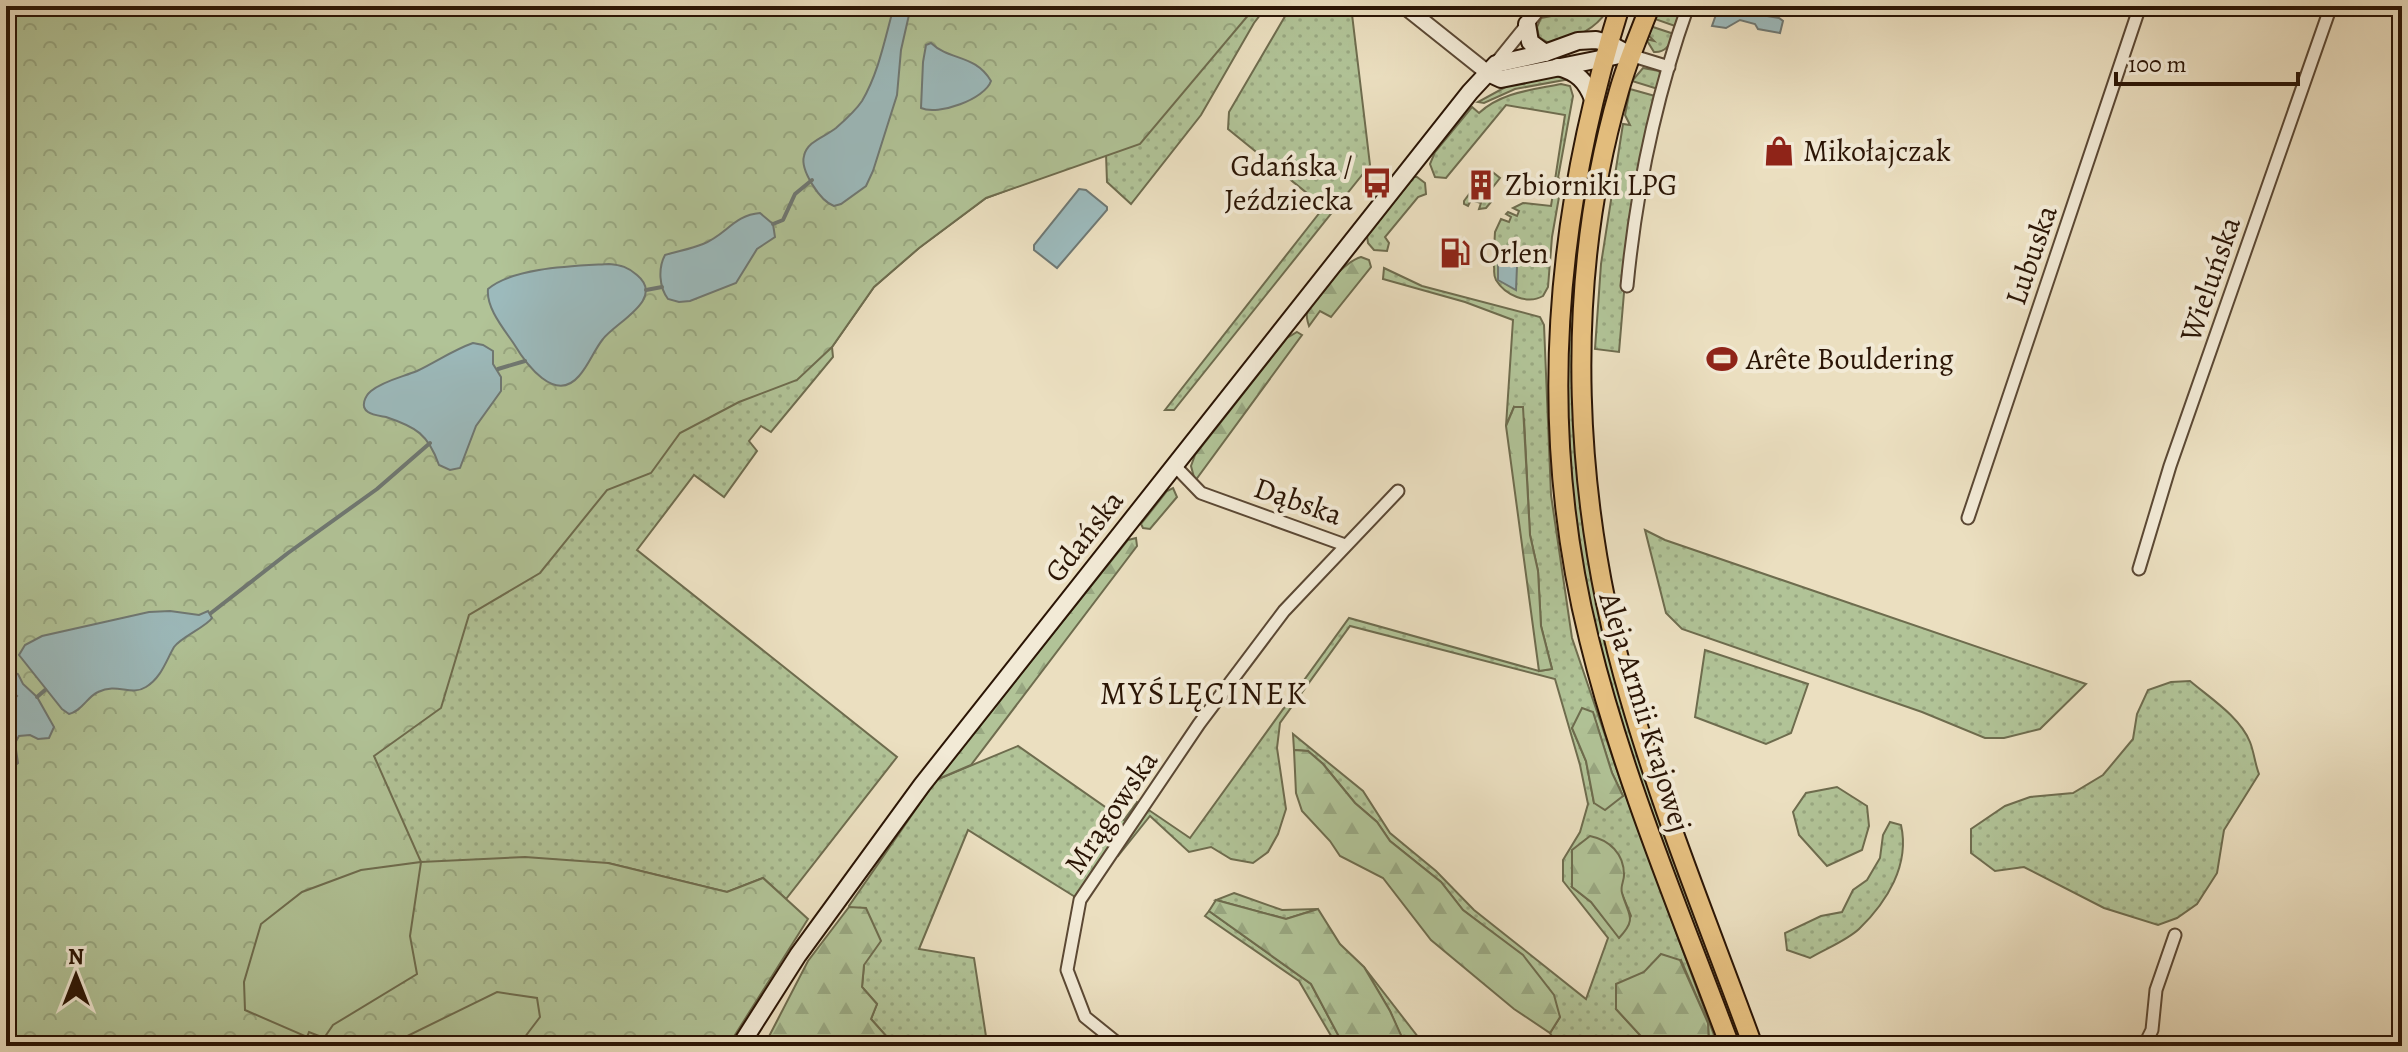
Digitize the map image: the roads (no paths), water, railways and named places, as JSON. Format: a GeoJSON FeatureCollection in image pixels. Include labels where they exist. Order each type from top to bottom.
{"type":"FeatureCollection","features":[{"type":"Feature","properties":{"kind":"main road","name":"Aleja Armii Krajowej"},"geometry":{"type":"LineString","coordinates":[[1620,6],[1593,99],[1574,190],[1559,307],[1558,419],[1568,531],[1588,638],[1615,729],[1730,1046]]}},
{"type":"Feature","properties":{"kind":"main road","name":"Aleja Armii Krajowej"},"geometry":{"type":"LineString","coordinates":[[1650,6],[1630,55],[1603,156],[1582,308],[1585,437],[1594,529],[1613,635],[1641,734],[1753,1046]]}},
{"type":"Feature","properties":{"kind":"main road"},"geometry":{"type":"LineString","coordinates":[[1527,24],[1530,42],[1545,53]]}},
{"type":"Feature","properties":{"kind":"main road"},"geometry":{"type":"LineString","coordinates":[[1606,50],[1557,67],[1501,79],[1492,68],[1581,40],[1630,55]]}},
{"type":"Feature","properties":{"kind":"main road"},"geometry":{"type":"LineString","coordinates":[[1557,67],[1573,71],[1581,78],[1593,99]]}},
{"type":"Feature","properties":{"kind":"main road","name":"Gdańska"},"geometry":{"type":"LineString","coordinates":[[740,1046],[865,859],[1407,171],[1492,68]]}},
{"type":"Feature","properties":{"kind":"street"},"geometry":{"type":"LineString","coordinates":[[1404,6],[1492,68]]}},
{"type":"Feature","properties":{"kind":"street","name":"Gdańska"},"geometry":{"type":"LineString","coordinates":[[1492,68],[1542,6]]}},
{"type":"Feature","properties":{"kind":"street"},"geometry":{"type":"LineString","coordinates":[[1627,286],[1635,212],[1669,67],[1688,6]]}},
{"type":"Feature","properties":{"kind":"street","name":"Lubuska"},"geometry":{"type":"LineString","coordinates":[[1968,518],[2140,6]]}},
{"type":"Feature","properties":{"kind":"street","name":"Wieluńska"},"geometry":{"type":"LineString","coordinates":[[2139,569],[2170,466],[2331,6]]}},
{"type":"Feature","properties":{"kind":"street"},"geometry":{"type":"LineString","coordinates":[[1630,55],[1669,67]]}},
{"type":"Feature","properties":{"kind":"street","name":"Dąbska"},"geometry":{"type":"LineString","coordinates":[[1175,466],[1201,493],[1345,545],[1398,491]]}},
{"type":"Feature","properties":{"kind":"street","name":"Mrągowska"},"geometry":{"type":"LineString","coordinates":[[1121,1046],[1085,1017],[1067,970],[1080,900],[1199,724],[1284,611],[1345,545]]}},
{"type":"Feature","properties":{"kind":"street"},"geometry":{"type":"LineString","coordinates":[[2144,1046],[2152,1030],[2156,990],[2175,935]]}},
{"type":"Feature","properties":{"kind":"water"},"geometry":{"type":"Polygon","coordinates":[[[894,6],[911,6],[901,50],[897,95],[866,186],[834,206],[812,184],[805,169],[804,156],[813,143],[836,128],[862,101],[877,67],[894,6]]]}},
{"type":"Feature","properties":{"kind":"water"},"geometry":{"type":"Polygon","coordinates":[[[1719,6],[1744,8],[1750,13],[1779,18],[1783,21],[1780,33],[1758,29],[1755,24],[1740,20],[1726,28],[1712,26],[1719,6]]]}},
{"type":"Feature","properties":{"kind":"water"},"geometry":{"type":"Polygon","coordinates":[[[931,43],[978,66],[991,81],[987,88],[971,100],[949,108],[921,108],[923,62],[926,45],[931,43]]]}},
{"type":"Feature","properties":{"kind":"water"},"geometry":{"type":"Polygon","coordinates":[[[1079,189],[1086,190],[1107,210],[1057,268],[1034,250],[1034,245],[1079,189]]]}},
{"type":"Feature","properties":{"kind":"water"},"geometry":{"type":"Polygon","coordinates":[[[760,213],[773,224],[775,237],[757,249],[736,283],[690,301],[668,299],[660,277],[665,255],[703,244],[743,217],[760,213]]]}},
{"type":"Feature","properties":{"kind":"water"},"geometry":{"type":"Polygon","coordinates":[[[609,264],[631,270],[644,284],[646,293],[636,310],[603,339],[579,376],[560,386],[551,383],[526,361],[501,325],[490,304],[488,289],[513,276],[529,272],[609,264]]]}},
{"type":"Feature","properties":{"kind":"water"},"geometry":{"type":"Polygon","coordinates":[[[1498,265],[1517,266],[1516,290],[1498,280],[1498,265]]]}},
{"type":"Feature","properties":{"kind":"water"},"geometry":{"type":"Polygon","coordinates":[[[473,343],[493,351],[493,364],[501,377],[501,391],[476,426],[460,468],[450,470],[439,465],[420,433],[370,413],[364,402],[369,393],[381,384],[417,371],[473,343]]]}},
{"type":"Feature","properties":{"kind":"water"},"geometry":{"type":"Polygon","coordinates":[[[208,611],[212,618],[177,643],[159,674],[146,687],[135,691],[105,689],[69,714],[19,655],[25,645],[42,636],[149,612],[199,615],[208,611]]]}},
{"type":"Feature","properties":{"kind":"water"},"geometry":{"type":"Polygon","coordinates":[[[6,670],[18,674],[23,684],[37,697],[54,727],[49,738],[19,736],[15,743],[18,763],[6,772],[6,700],[17,696],[6,685],[6,670]]]}},
{"type":"Feature","properties":{"kind":"waterway"},"geometry":{"type":"LineString","coordinates":[[773,224],[783,220],[795,194],[812,180]]}},
{"type":"Feature","properties":{"kind":"waterway"},"geometry":{"type":"LineString","coordinates":[[646,290],[662,287]]}},
{"type":"Feature","properties":{"kind":"waterway"},"geometry":{"type":"LineString","coordinates":[[498,369],[525,361]]}},
{"type":"Feature","properties":{"kind":"waterway"},"geometry":{"type":"LineString","coordinates":[[211,613],[377,489],[430,443]]}},
{"type":"Feature","properties":{"kind":"waterway"},"geometry":{"type":"LineString","coordinates":[[37,697],[45,690]]}},
{"type":"Feature","properties":{"kind":"place","name":"Mikołajczak"},"geometry":{"type":"Point","coordinates":[1779,151]}},
{"type":"Feature","properties":{"kind":"place","name":"Gdańska / Jeździecka"},"geometry":{"type":"Point","coordinates":[1377,183]}},
{"type":"Feature","properties":{"kind":"place","name":"Zbiorniki LPG"},"geometry":{"type":"Point","coordinates":[1481,185]}},
{"type":"Feature","properties":{"kind":"place","name":"Orlen"},"geometry":{"type":"Point","coordinates":[1455,253]}},
{"type":"Feature","properties":{"kind":"place","name":"Arête Bouldering"},"geometry":{"type":"Point","coordinates":[1722,359]}},
{"type":"Feature","properties":{"kind":"district","name":"MYŚLĘCINEK"},"geometry":{"type":"Point","coordinates":[1204,693]}}]}
